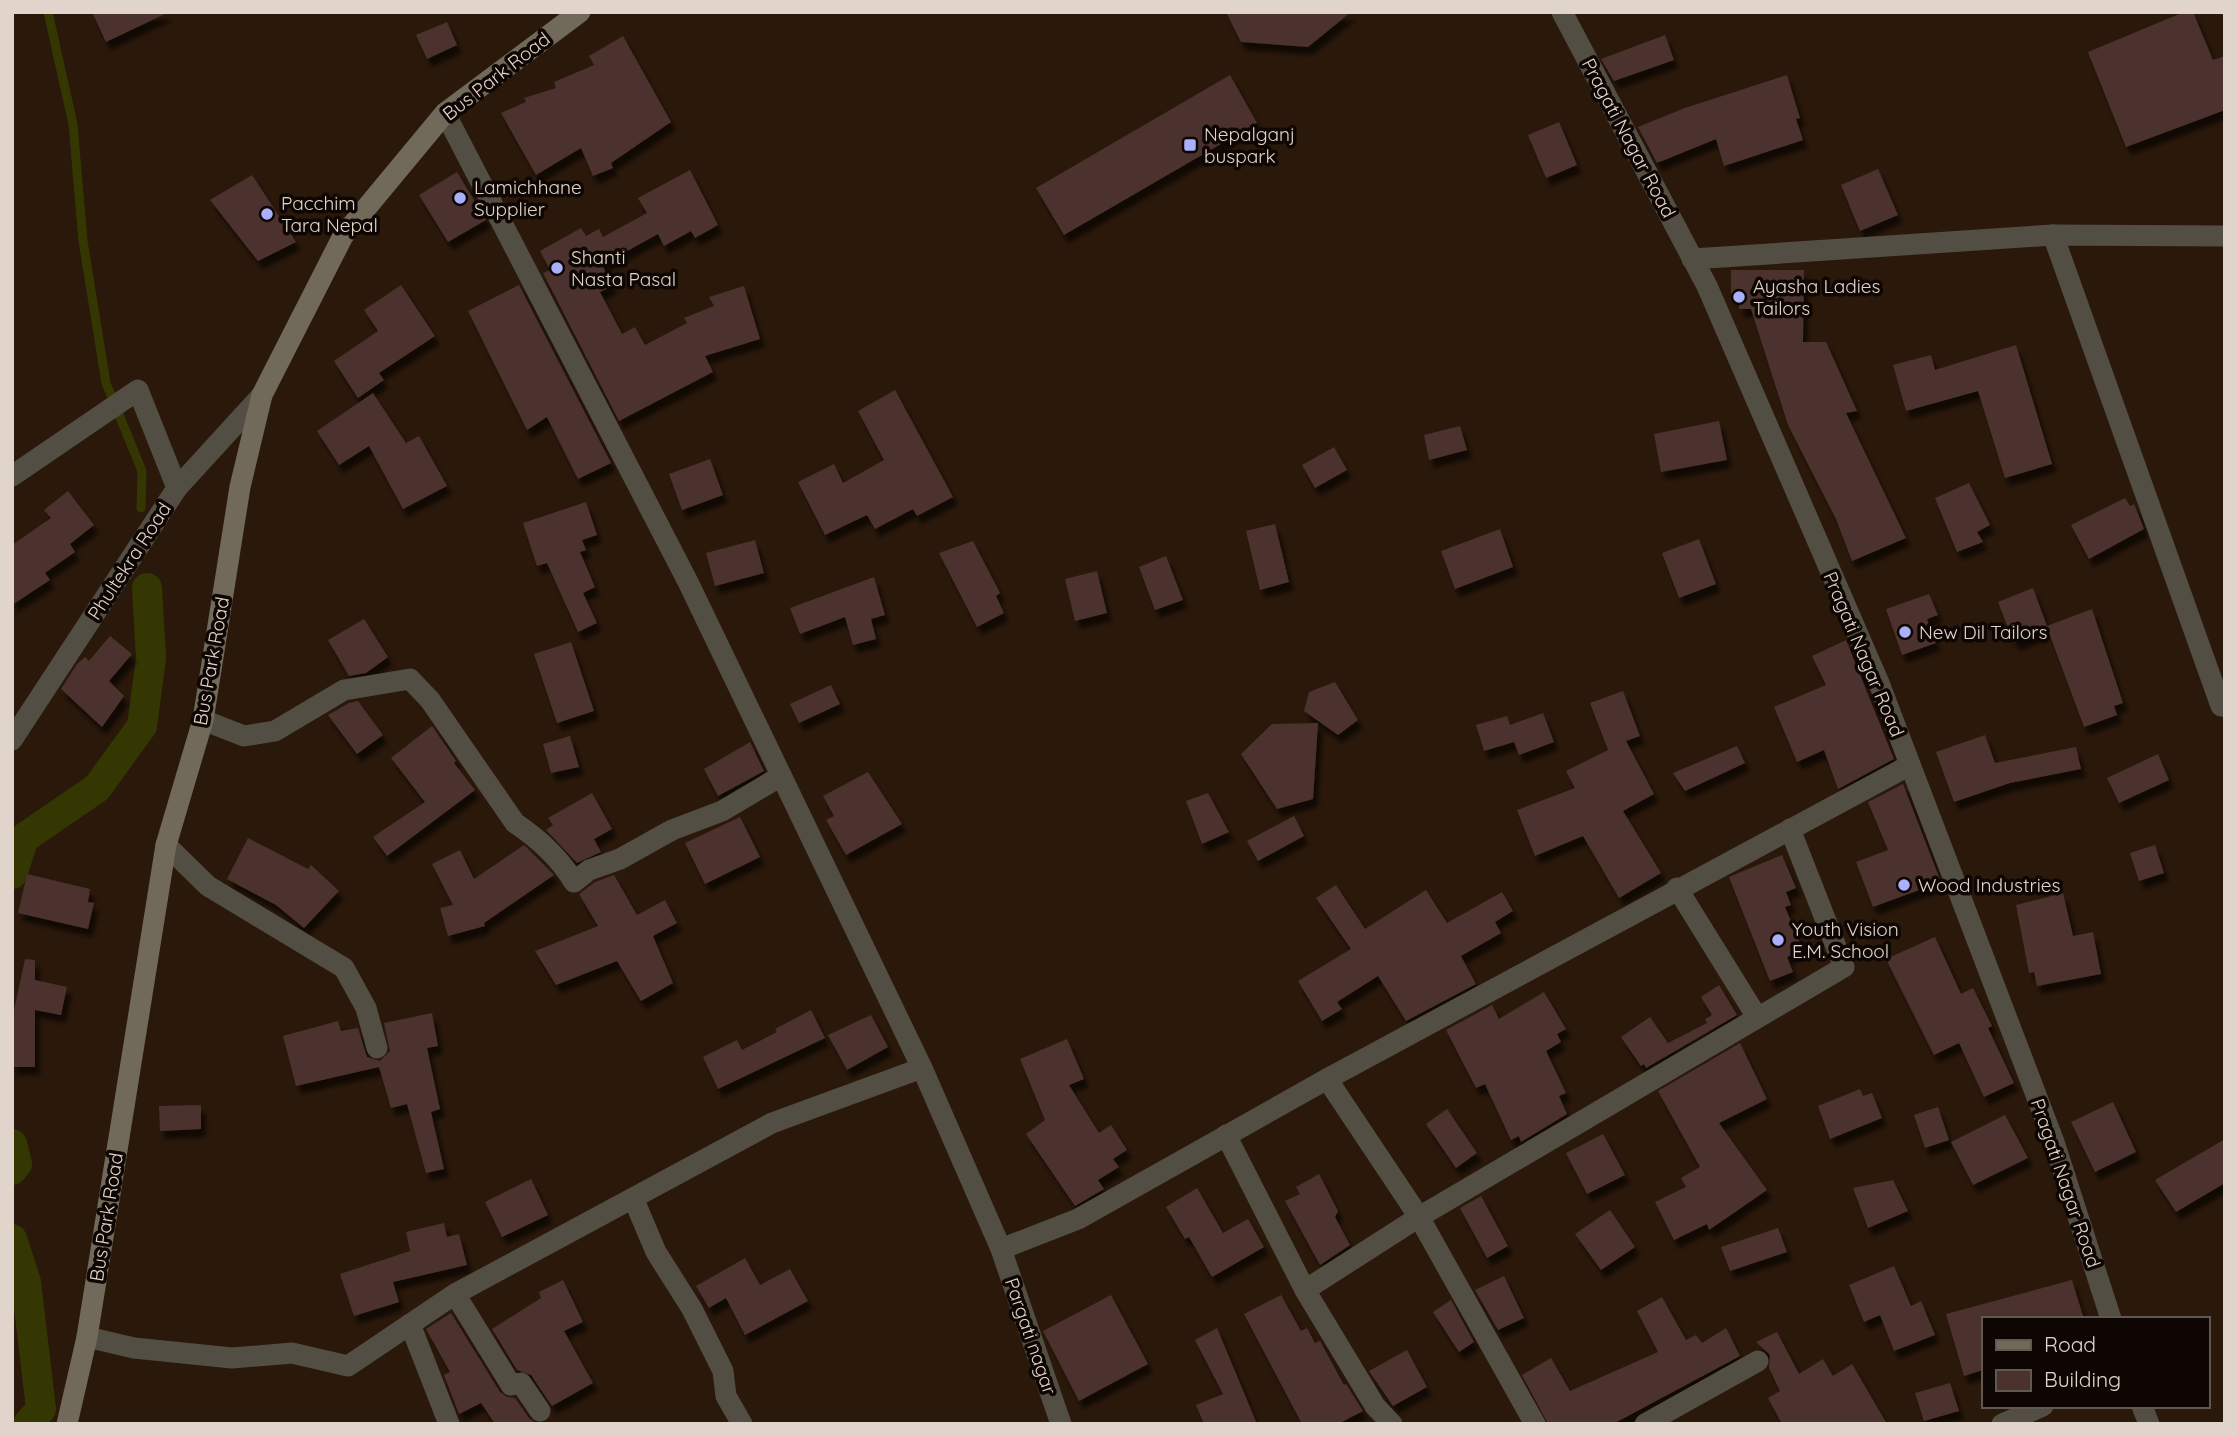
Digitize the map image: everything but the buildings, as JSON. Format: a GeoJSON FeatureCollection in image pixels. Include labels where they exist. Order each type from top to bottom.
{"type":"FeatureCollection","features":[{"type":"Feature","properties":{"kind":"main road","name":"Bus Park Road"},"geometry":{"type":"LineString","coordinates":[[66,1424],[87,1337],[166,845],[203,720],[240,486],[262,394],[343,236],[445,113],[580,12]]}},
{"type":"Feature","properties":{"kind":"street","name":"Pragati Nagar Road"},"geometry":{"type":"LineString","coordinates":[[1562,12],[1692,259],[1873,670],[2054,1142],[2110,1317]]}},
{"type":"Feature","properties":{"kind":"street","name":"Pargati nagar"},"geometry":{"type":"LineString","coordinates":[[445,113],[688,582],[922,1068],[1001,1249],[1061,1424]]}},
{"type":"Feature","properties":{"kind":"street"},"geometry":{"type":"LineString","coordinates":[[2053,235],[2221,706]]}},
{"type":"Feature","properties":{"kind":"street"},"geometry":{"type":"LineString","coordinates":[[1692,259],[2053,235],[2225,236]]}},
{"type":"Feature","properties":{"kind":"street"},"geometry":{"type":"LineString","coordinates":[[12,476],[138,390],[177,488]]}},
{"type":"Feature","properties":{"kind":"street","name":"Phultekra Road"},"geometry":{"type":"LineString","coordinates":[[12,740],[177,488],[262,394]]}},
{"type":"Feature","properties":{"kind":"street"},"geometry":{"type":"LineString","coordinates":[[203,720],[244,736],[275,731],[344,690],[410,679],[430,700],[515,823],[562,863],[574,882],[589,870],[620,859],[672,830],[722,811],[781,776]]}},
{"type":"Feature","properties":{"kind":"street"},"geometry":{"type":"LineString","coordinates":[[1001,1249],[1078,1219],[1327,1079],[1677,888],[1910,765]]}},
{"type":"Feature","properties":{"kind":"street"},"geometry":{"type":"LineString","coordinates":[[1305,1290],[1419,1217],[1844,967],[1790,829]]}},
{"type":"Feature","properties":{"kind":"street"},"geometry":{"type":"LineString","coordinates":[[166,845],[208,886],[344,968],[366,1008],[377,1048]]}},
{"type":"Feature","properties":{"kind":"street"},"geometry":{"type":"LineString","coordinates":[[1677,888],[1757,1017]]}},
{"type":"Feature","properties":{"kind":"street"},"geometry":{"type":"LineString","coordinates":[[87,1337],[134,1348],[232,1358],[292,1353],[348,1366],[456,1294],[634,1200],[772,1122],[922,1068]]}},
{"type":"Feature","properties":{"kind":"street"},"geometry":{"type":"LineString","coordinates":[[1327,1079],[1419,1217],[1535,1424]]}},
{"type":"Feature","properties":{"kind":"street"},"geometry":{"type":"LineString","coordinates":[[1226,1135],[1305,1290],[1375,1406],[1392,1424]]}},
{"type":"Feature","properties":{"kind":"street"},"geometry":{"type":"LineString","coordinates":[[634,1200],[656,1251],[692,1310],[723,1371],[726,1396],[742,1424]]}},
{"type":"Feature","properties":{"kind":"street"},"geometry":{"type":"LineString","coordinates":[[456,1294],[510,1385],[521,1383],[540,1411]]}},
{"type":"Feature","properties":{"kind":"street"},"geometry":{"type":"LineString","coordinates":[[410,1324],[449,1424]]}},
{"type":"Feature","properties":{"kind":"street"},"geometry":{"type":"LineString","coordinates":[[1645,1424],[1758,1361]]}},
{"type":"Feature","properties":{"kind":"street"},"geometry":{"type":"LineString","coordinates":[[2002,1424],[2038,1408]]}},
{"type":"Feature","properties":{"kind":"waterway"},"geometry":{"type":"LineString","coordinates":[[48,12],[73,124],[83,241],[106,383],[142,471],[141,508]]}},
{"type":"Feature","properties":{"kind":"waterway"},"geometry":{"type":"LineString","coordinates":[[12,874],[24,838],[97,788],[142,726],[151,658],[147,588]]}},
{"type":"Feature","properties":{"kind":"waterway"},"geometry":{"type":"LineString","coordinates":[[12,1144],[17,1164],[12,1170]]}},
{"type":"Feature","properties":{"kind":"waterway"},"geometry":{"type":"LineString","coordinates":[[12,1239],[26,1282],[41,1409],[28,1424]]}},
{"type":"Feature","properties":{"kind":"place","name":"Nepalganj buspark"},"geometry":{"type":"Point","coordinates":[1190,145]}},
{"type":"Feature","properties":{"kind":"place","name":"Lamichhane Supplier"},"geometry":{"type":"Point","coordinates":[460,198]}},
{"type":"Feature","properties":{"kind":"place","name":"Pacchim Tara Nepal"},"geometry":{"type":"Point","coordinates":[267,214]}},
{"type":"Feature","properties":{"kind":"place","name":"Shanti Nasta Pasal"},"geometry":{"type":"Point","coordinates":[557,268]}},
{"type":"Feature","properties":{"kind":"place","name":"Ayasha Ladies Tailors"},"geometry":{"type":"Point","coordinates":[1739,297]}},
{"type":"Feature","properties":{"kind":"place","name":"New Dil Tailors"},"geometry":{"type":"Point","coordinates":[1905,632]}},
{"type":"Feature","properties":{"kind":"place","name":"Wood Industries"},"geometry":{"type":"Point","coordinates":[1904,885]}},
{"type":"Feature","properties":{"kind":"place","name":"Youth Vision E.M. School"},"geometry":{"type":"Point","coordinates":[1778,940]}}]}
